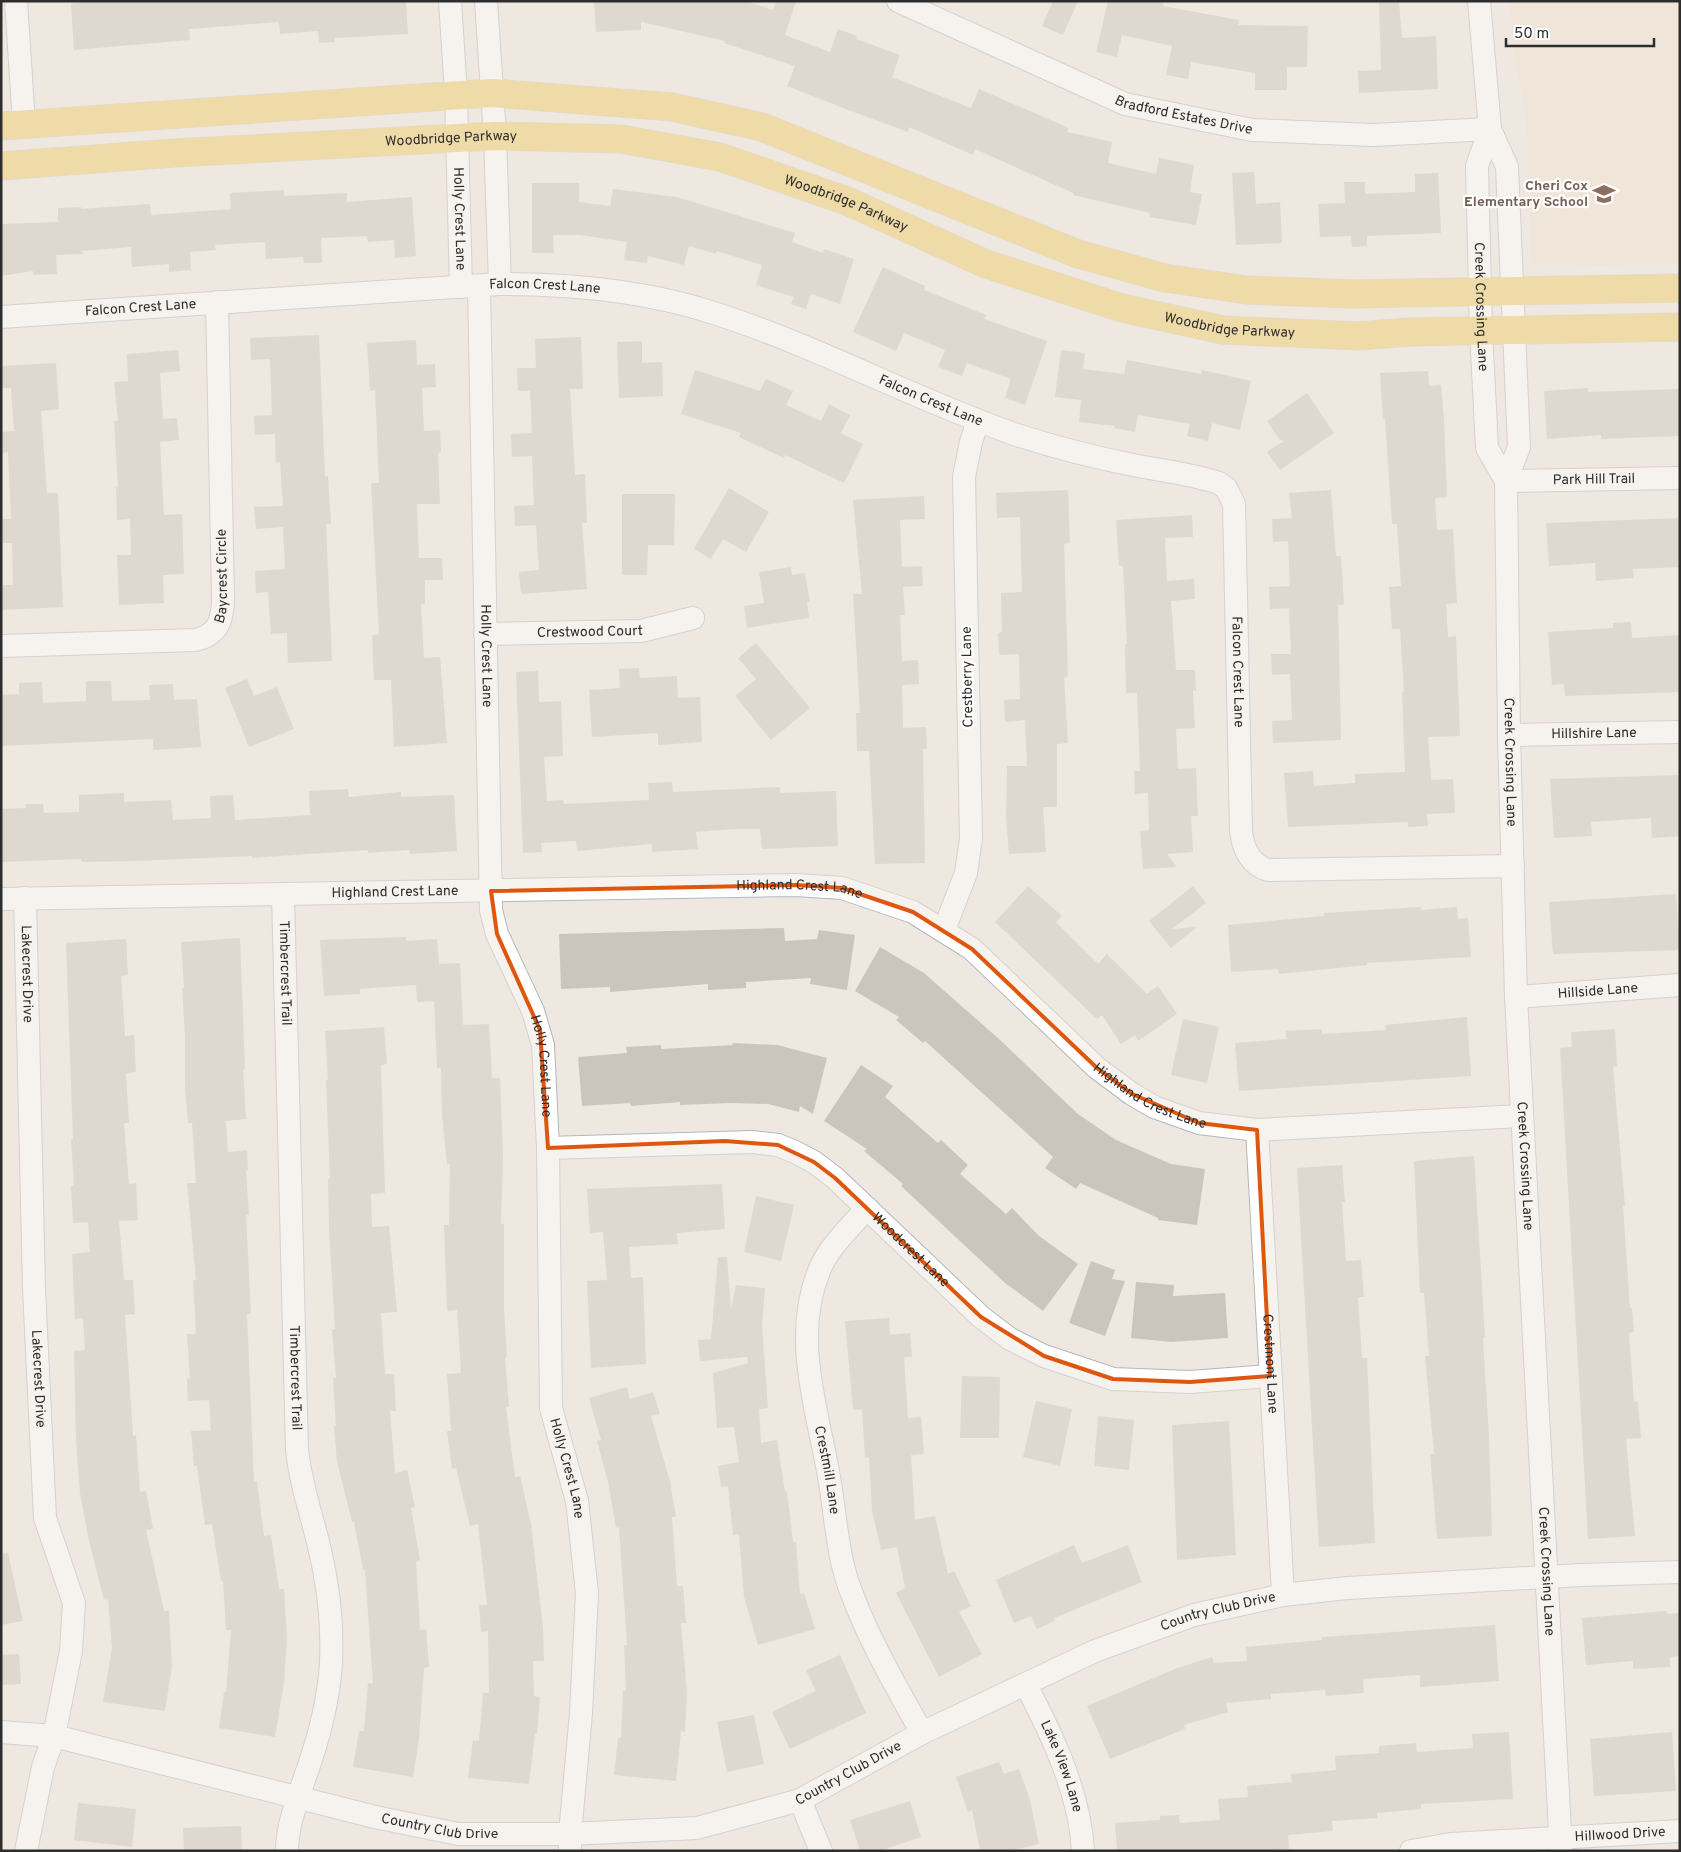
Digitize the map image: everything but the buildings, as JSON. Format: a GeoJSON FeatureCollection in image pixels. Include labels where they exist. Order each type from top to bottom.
{"type":"FeatureCollection","features":[{"type":"Feature","properties":{"kind":"main road"},"geometry":{"type":"LineString","coordinates":[[13,124],[492,93],[672,107],[762,127],[1078,254],[1166,278],[1248,290],[1352,294],[1680,288]]}},
{"type":"Feature","properties":{"kind":"main road","name":"Woodbridge Parkway"},"geometry":{"type":"LineString","coordinates":[[1,166],[174,153],[495,136],[620,139],[720,157],[848,201],[986,264],[1122,308],[1223,330],[1359,336],[1409,332],[1680,327]]}},
{"type":"Feature","properties":{"kind":"street"},"geometry":{"type":"LineString","coordinates":[[13,124],[16,1]]}},
{"type":"Feature","properties":{"kind":"street","name":"Holly Crest Lane"},"geometry":{"type":"LineString","coordinates":[[450,1],[456,94],[456,138],[480,286]]}},
{"type":"Feature","properties":{"kind":"street","name":"Holly Crest Lane"},"geometry":{"type":"LineString","coordinates":[[486,1],[495,136],[480,286],[491,891],[492,910],[497,934],[540,1030],[546,1080],[551,1408],[577,1500],[587,1593],[581,1713],[570,1842]]}},
{"type":"Feature","properties":{"kind":"street","name":"Bradford Estates Drive"},"geometry":{"type":"LineString","coordinates":[[898,1],[1125,104],[1252,130],[1373,135],[1490,129]]}},
{"type":"Feature","properties":{"kind":"street","name":"Creek Crossing Lane"},"geometry":{"type":"LineString","coordinates":[[1479,1],[1490,129],[1507,167],[1513,292],[1519,447],[1506,482],[1509,735],[1516,997],[1520,1116],[1560,1845]]}},
{"type":"Feature","properties":{"kind":"street","name":"Creek Crossing Lane"},"geometry":{"type":"LineString","coordinates":[[1490,129],[1478,166],[1481,331],[1487,448],[1506,482]]}},
{"type":"Feature","properties":{"kind":"street","name":"Falcon Crest Lane"},"geometry":{"type":"LineString","coordinates":[[1,317],[480,286],[535,284],[606,290],[719,314],[801,346],[978,421],[1086,455],[1211,480],[1226,488],[1234,504],[1241,831],[1243,843],[1258,867],[1268,870],[1513,866]]}},
{"type":"Feature","properties":{"kind":"street","name":"Baycrest Circle"},"geometry":{"type":"LineString","coordinates":[[1,646],[195,640],[214,633],[220,624],[223,597],[217,302]]}},
{"type":"Feature","properties":{"kind":"street","name":"Crestberry Lane"},"geometry":{"type":"LineString","coordinates":[[944,930],[966,873],[971,838],[964,477],[971,442],[978,421]]}},
{"type":"Feature","properties":{"kind":"street","name":"Park Hill Trail"},"geometry":{"type":"LineString","coordinates":[[1506,482],[1680,478]]}},
{"type":"Feature","properties":{"kind":"street","name":"Crestwood Court"},"geometry":{"type":"LineString","coordinates":[[485,634],[641,631],[693,618]]}},
{"type":"Feature","properties":{"kind":"street","name":"Hillshire Lane"},"geometry":{"type":"LineString","coordinates":[[1509,735],[1680,732]]}},
{"type":"Feature","properties":{"kind":"street","name":"Highland Crest Lane"},"geometry":{"type":"LineString","coordinates":[[1,898],[491,891],[796,884],[842,888],[912,912],[944,930],[972,949],[1097,1068],[1132,1094],[1154,1107],[1199,1123],[1257,1130],[1520,1116]]}},
{"type":"Feature","properties":{"kind":"street","name":"Timbercrest Trail"},"geometry":{"type":"LineString","coordinates":[[284,894],[297,1449],[301,1483],[327,1579],[332,1621],[331,1663],[324,1709],[306,1776],[290,1822],[287,1851]]}},
{"type":"Feature","properties":{"kind":"street","name":"Lakecrest Drive"},"geometry":{"type":"LineString","coordinates":[[25,898],[34,1289],[45,1518],[74,1603],[71,1651],[54,1736],[43,1767],[26,1851]]}},
{"type":"Feature","properties":{"kind":"street","name":"Hillside Lane"},"geometry":{"type":"LineString","coordinates":[[1516,997],[1680,985]]}},
{"type":"Feature","properties":{"kind":"street","name":"Crestmont Lane"},"geometry":{"type":"LineString","coordinates":[[1257,1130],[1283,1596]]}},
{"type":"Feature","properties":{"kind":"street","name":"Woodcrest Lane"},"geometry":{"type":"LineString","coordinates":[[548,1148],[725,1142],[778,1145],[814,1162],[867,1208],[981,1317],[1010,1339],[1044,1356],[1113,1379],[1190,1382],[1270,1376]]}},
{"type":"Feature","properties":{"kind":"street","name":"Crestmill Lane"},"geometry":{"type":"LineString","coordinates":[[867,1208],[827,1254],[818,1271],[808,1314],[808,1365],[811,1392],[830,1481],[843,1570],[864,1620],[922,1733]]}},
{"type":"Feature","properties":{"kind":"street","name":"Country Club Drive"},"geometry":{"type":"LineString","coordinates":[[1,1732],[54,1736],[375,1817],[458,1834],[570,1842],[697,1828],[800,1800],[922,1733],[1095,1651],[1201,1614],[1283,1596],[1347,1588],[1680,1572]]}},
{"type":"Feature","properties":{"kind":"street","name":"Lake View Lane"},"geometry":{"type":"LineString","coordinates":[[1026,1685],[1070,1784],[1078,1813],[1084,1851]]}},
{"type":"Feature","properties":{"kind":"street"},"geometry":{"type":"LineString","coordinates":[[800,1800],[821,1851]]}},
{"type":"Feature","properties":{"kind":"street","name":"Hillwood Drive"},"geometry":{"type":"LineString","coordinates":[[1411,1851],[1451,1844],[1560,1845],[1680,1831]]}},
{"type":"Feature","properties":{"kind":"highlighted area"},"geometry":{"type":"Polygon","coordinates":[[[796,885],[842,888],[913,912],[944,930],[972,949],[1097,1068],[1132,1094],[1199,1123],[1257,1130],[1270,1376],[1190,1382],[1113,1379],[1044,1356],[981,1317],[835,1178],[814,1162],[778,1145],[725,1141],[548,1148],[540,1030],[497,934],[491,891],[796,885]]]}},
{"type":"Feature","properties":{"kind":"shaded area","name":"Cheri Cox Elementary School"},"geometry":{"type":"Polygon","coordinates":[[[1510,1],[1680,1],[1680,263],[1599,266],[1531,263],[1527,125],[1513,46],[1510,1]]]}},
{"type":"Feature","properties":{"kind":"place","name":"Cheri Cox Elementary School"},"geometry":{"type":"Point","coordinates":[1604,194]}}]}
